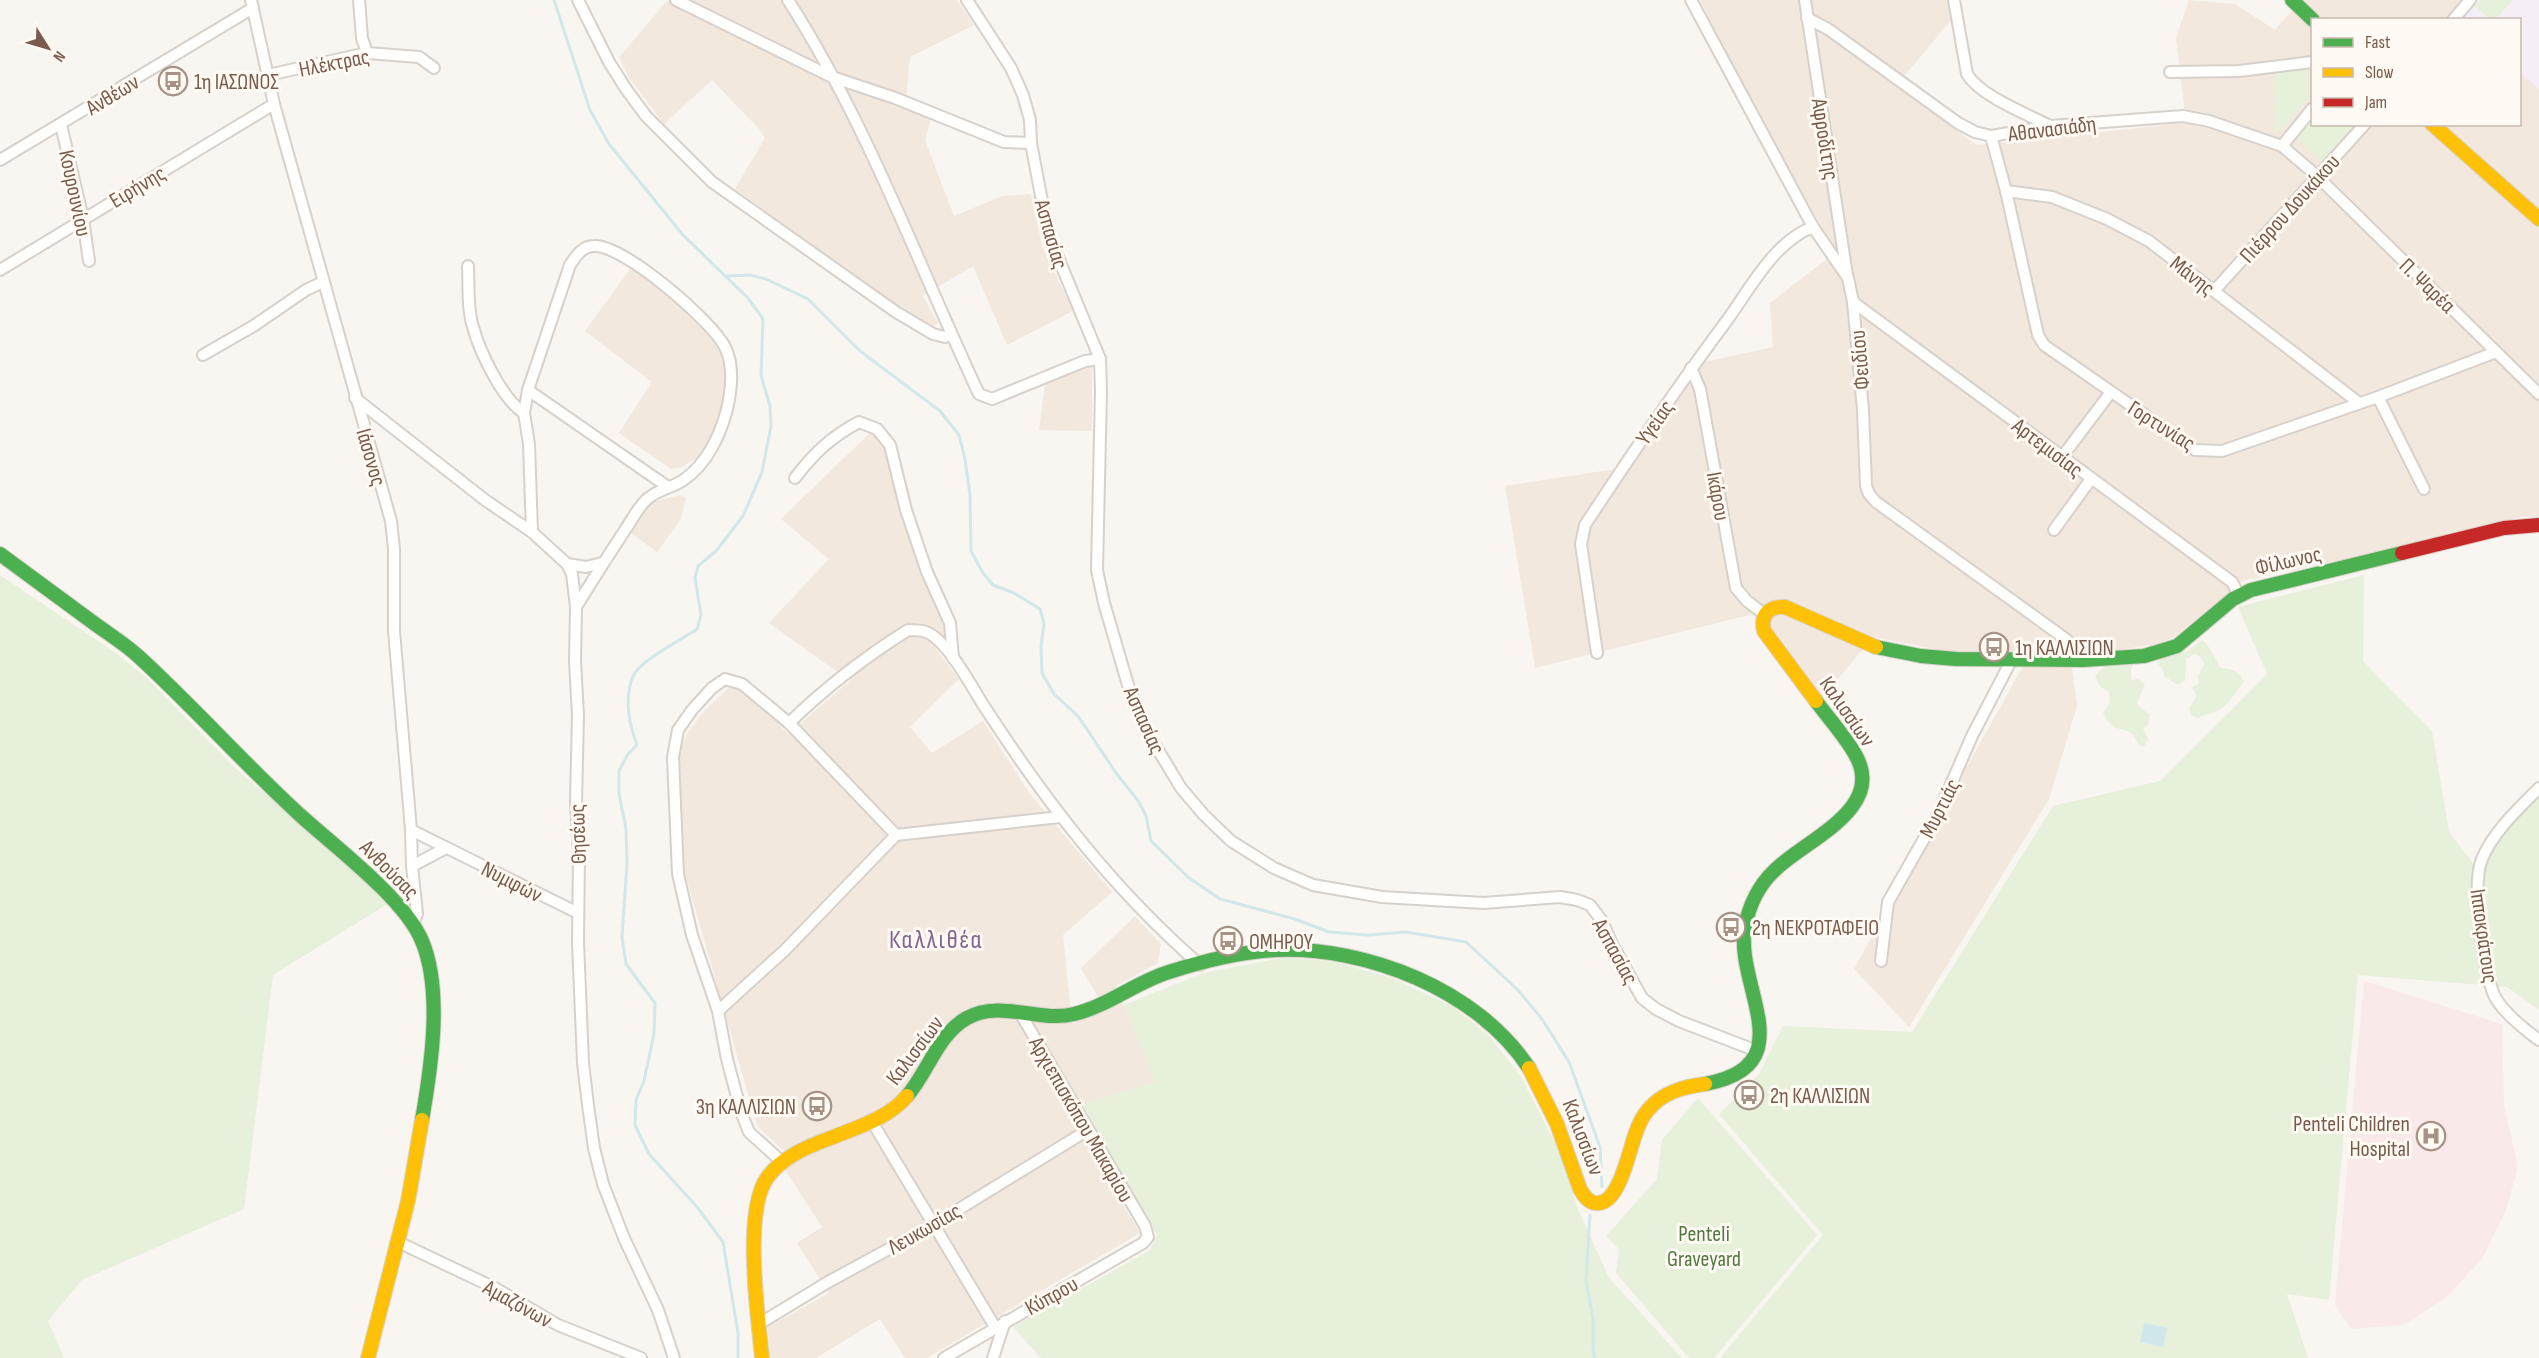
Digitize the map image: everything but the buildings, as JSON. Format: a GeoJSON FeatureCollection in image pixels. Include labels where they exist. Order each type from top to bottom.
{"type":"FeatureCollection","features":[{"type":"Feature","properties":{"kind":"main road"},"geometry":{"type":"LineString","coordinates":[[2292,0],[2311,18]]}},
{"type":"Feature","properties":{"kind":"main road"},"geometry":{"type":"LineString","coordinates":[[2434,126],[2539,219]]}},
{"type":"Feature","properties":{"kind":"main road","name":"Φίλωνος"},"geometry":{"type":"LineString","coordinates":[[2062,659],[2120,657],[2168,650],[2186,639],[2239,595],[2504,528],[2539,525]]}},
{"type":"Feature","properties":{"kind":"main road","name":"Ανθούσας"},"geometry":{"type":"LineString","coordinates":[[0,554],[137,656],[275,791],[365,872],[413,924],[424,944],[429,967],[434,1040],[416,1162],[368,1358]]}},
{"type":"Feature","properties":{"kind":"main road"},"geometry":{"type":"LineString","coordinates":[[1764,614],[1778,606],[1785,606],[1857,641],[1910,655],[1954,660],[2062,659]]}},
{"type":"Feature","properties":{"kind":"main road","name":"Καλισσίων"},"geometry":{"type":"LineString","coordinates":[[762,1358],[755,1256],[758,1201],[764,1182],[782,1162],[894,1109],[907,1097],[942,1042],[959,1023],[987,1010],[1019,1011],[1054,1017],[1074,1015],[1094,1008],[1150,979],[1200,965],[1275,950],[1333,954],[1383,968],[1433,987],[1465,1004],[1496,1028],[1531,1069],[1552,1110],[1585,1197],[1593,1203],[1605,1201],[1615,1192],[1624,1173],[1640,1122],[1654,1102],[1662,1095],[1683,1086],[1725,1081],[1741,1075],[1757,1052],[1760,1028],[1743,942],[1750,910],[1758,891],[1780,864],[1852,809],[1863,785],[1862,771],[1857,757],[1764,631],[1762,620],[1764,614]]}},
{"type":"Feature","properties":{"kind":"street"},"geometry":{"type":"LineString","coordinates":[[359,0],[362,38],[367,53]]}},
{"type":"Feature","properties":{"kind":"street"},"geometry":{"type":"LineString","coordinates":[[578,0],[626,89],[645,116],[712,182],[896,312],[933,334],[945,336],[951,334]]}},
{"type":"Feature","properties":{"kind":"street"},"geometry":{"type":"LineString","coordinates":[[676,0],[832,77],[895,98],[1005,142],[1031,143]]}},
{"type":"Feature","properties":{"kind":"street"},"geometry":{"type":"LineString","coordinates":[[788,0],[810,34],[832,77],[914,248],[979,394],[992,399],[1085,360],[1100,359]]}},
{"type":"Feature","properties":{"kind":"street","name":"Ασπασίας"},"geometry":{"type":"LineString","coordinates":[[967,0],[1015,77],[1030,120],[1031,143],[1048,233],[1100,359],[1097,570],[1104,603],[1128,685],[1146,730],[1163,762],[1204,815],[1232,841],[1253,856],[1313,885],[1382,897],[1484,903],[1560,897],[1590,905],[1602,921],[1642,998],[1656,1009],[1679,1021],[1757,1052]]}},
{"type":"Feature","properties":{"kind":"street","name":"Φειδίου"},"geometry":{"type":"LineString","coordinates":[[1691,0],[1813,227],[1848,278],[1853,302],[1863,410],[1866,486],[1869,494],[1876,502],[2067,640],[2069,645],[2062,659]]}},
{"type":"Feature","properties":{"kind":"street","name":"Αφροδίτης"},"geometry":{"type":"LineString","coordinates":[[1805,0],[1848,278]]}},
{"type":"Feature","properties":{"kind":"street"},"geometry":{"type":"LineString","coordinates":[[1954,0],[1967,74],[1971,81],[1991,95],[2050,126]]}},
{"type":"Feature","properties":{"kind":"street"},"geometry":{"type":"LineString","coordinates":[[2455,18],[2470,0]]}},
{"type":"Feature","properties":{"kind":"street","name":"Ιάσονος"},"geometry":{"type":"LineString","coordinates":[[252,4],[274,104],[391,521],[394,549],[394,631],[417,914],[413,924]]}},
{"type":"Feature","properties":{"kind":"street","name":"Ανθέων"},"geometry":{"type":"LineString","coordinates":[[0,160],[61,125],[252,4]]}},
{"type":"Feature","properties":{"kind":"street","name":"Αθανασιάδη"},"geometry":{"type":"LineString","coordinates":[[1807,18],[1828,29],[1958,123],[1975,132],[1991,136],[2050,126],[2183,116],[2198,118],[2282,146],[2317,176]]}},
{"type":"Feature","properties":{"kind":"street","name":"Ηλέκτρας"},"geometry":{"type":"LineString","coordinates":[[268,75],[367,53],[419,57],[434,68]]}},
{"type":"Feature","properties":{"kind":"street"},"geometry":{"type":"LineString","coordinates":[[2170,72],[2239,71],[2311,62]]}},
{"type":"Feature","properties":{"kind":"street","name":"Ειρήνης"},"geometry":{"type":"LineString","coordinates":[[0,270],[274,104]]}},
{"type":"Feature","properties":{"kind":"street"},"geometry":{"type":"LineString","coordinates":[[2282,146],[2311,111]]}},
{"type":"Feature","properties":{"kind":"street","name":"Κουρουνίου"},"geometry":{"type":"LineString","coordinates":[[61,125],[83,219],[89,261]]}},
{"type":"Feature","properties":{"kind":"street","name":"Πιέρρου Δουκάκου"},"geometry":{"type":"LineString","coordinates":[[2214,291],[2363,126]]}},
{"type":"Feature","properties":{"kind":"street","name":"Γορτυνίας"},"geometry":{"type":"LineString","coordinates":[[1991,136],[2006,191],[2038,335],[2044,345],[2195,450],[2222,451],[2378,397],[2496,352]]}},
{"type":"Feature","properties":{"kind":"street","name":"Π. Ψαρέα"},"geometry":{"type":"LineString","coordinates":[[2317,176],[2539,394]]}},
{"type":"Feature","properties":{"kind":"street","name":"Μάνης"},"geometry":{"type":"LineString","coordinates":[[2006,191],[2052,197],[2132,231],[2149,241],[2359,402]]}},
{"type":"Feature","properties":{"kind":"street","name":"Υγείας"},"geometry":{"type":"LineString","coordinates":[[1597,653],[1581,534],[1591,515],[1691,369],[1776,255],[1799,232],[1813,227]]}},
{"type":"Feature","properties":{"kind":"street"},"geometry":{"type":"LineString","coordinates":[[532,532],[529,444],[524,413],[528,390],[559,295],[577,254],[590,246],[606,247],[634,262],[673,293],[718,336],[730,362],[729,398],[725,417],[706,459],[699,468],[680,482],[647,499],[602,563],[576,607]]}},
{"type":"Feature","properties":{"kind":"street"},"geometry":{"type":"LineString","coordinates":[[468,266],[472,326],[502,390],[516,408],[524,413]]}},
{"type":"Feature","properties":{"kind":"street"},"geometry":{"type":"LineString","coordinates":[[203,355],[255,325],[306,290],[323,282]]}},
{"type":"Feature","properties":{"kind":"street","name":"Αρτεμισίας"},"geometry":{"type":"LineString","coordinates":[[1853,302],[2232,582],[2239,595]]}},
{"type":"Feature","properties":{"kind":"street","name":"Ικάρου"},"geometry":{"type":"LineString","coordinates":[[1691,369],[1700,389],[1736,588],[1747,601],[1764,614]]}},
{"type":"Feature","properties":{"kind":"street"},"geometry":{"type":"LineString","coordinates":[[528,390],[668,487]]}},
{"type":"Feature","properties":{"kind":"street"},"geometry":{"type":"LineString","coordinates":[[2062,457],[2111,392]]}},
{"type":"Feature","properties":{"kind":"street"},"geometry":{"type":"LineString","coordinates":[[2378,397],[2424,489]]}},
{"type":"Feature","properties":{"kind":"street"},"geometry":{"type":"LineString","coordinates":[[356,398],[485,500],[532,532],[567,564],[586,567],[602,563]]}},
{"type":"Feature","properties":{"kind":"street"},"geometry":{"type":"LineString","coordinates":[[795,478],[814,453],[836,434],[859,422],[877,429],[890,445],[906,510],[927,572],[950,623],[954,658]]}},
{"type":"Feature","properties":{"kind":"street"},"geometry":{"type":"LineString","coordinates":[[2054,530],[2091,479]]}},
{"type":"Feature","properties":{"kind":"street","name":"Θησέως"},"geometry":{"type":"LineString","coordinates":[[567,564],[573,574],[576,607],[578,913],[583,1063],[594,1148],[603,1184],[624,1238],[658,1310],[674,1358]]}},
{"type":"Feature","properties":{"kind":"street"},"geometry":{"type":"LineString","coordinates":[[789,723],[832,683],[908,630],[928,632],[954,658],[1034,783],[1060,817],[1143,913],[1200,965]]}},
{"type":"Feature","properties":{"kind":"street","name":"Μυρτιάς"},"geometry":{"type":"LineString","coordinates":[[1881,961],[1888,902],[1938,814],[1975,730],[2012,659]]}},
{"type":"Feature","properties":{"kind":"street"},"geometry":{"type":"LineString","coordinates":[[782,1162],[749,1132],[741,1112],[727,1059],[718,1011],[692,935],[678,874],[674,757],[678,730],[712,688],[725,679],[742,684],[789,723],[896,835]]}},
{"type":"Feature","properties":{"kind":"street","name":"Ιπποκράτους"},"geometry":{"type":"LineString","coordinates":[[2539,788],[2488,848],[2479,867],[2477,899],[2487,972],[2495,997],[2527,1032],[2539,1040]]}},
{"type":"Feature","properties":{"kind":"street"},"geometry":{"type":"LineString","coordinates":[[718,1011],[785,951],[896,835],[1060,817]]}},
{"type":"Feature","properties":{"kind":"street","name":"Νυμφών"},"geometry":{"type":"LineString","coordinates":[[411,830],[578,913]]}},
{"type":"Feature","properties":{"kind":"street"},"geometry":{"type":"LineString","coordinates":[[412,866],[446,848]]}},
{"type":"Feature","properties":{"kind":"street","name":"Αρχιεπισκόπου Μακαρίου"},"geometry":{"type":"LineString","coordinates":[[1019,1011],[1145,1226]]}},
{"type":"Feature","properties":{"kind":"street"},"geometry":{"type":"LineString","coordinates":[[871,1120],[995,1327]]}},
{"type":"Feature","properties":{"kind":"street","name":"Λευκωσίας"},"geometry":{"type":"LineString","coordinates":[[759,1324],[828,1282],[933,1225],[1088,1130]]}},
{"type":"Feature","properties":{"kind":"street","name":"Κύπρου"},"geometry":{"type":"LineString","coordinates":[[944,1358],[1143,1243],[1148,1237],[1145,1226]]}},
{"type":"Feature","properties":{"kind":"street","name":"Αμαζόνων"},"geometry":{"type":"LineString","coordinates":[[398,1242],[495,1288],[558,1325],[635,1357]]}},
{"type":"Feature","properties":{"kind":"street"},"geometry":{"type":"LineString","coordinates":[[993,1358],[1005,1321]]}},
{"type":"Feature","properties":{"kind":"shaded area"},"geometry":{"type":"Polygon","coordinates":[[[668,0],[957,0],[974,25],[910,57],[905,108],[931,119],[925,140],[954,216],[1002,196],[1031,194],[1042,246],[1073,311],[1007,345],[973,266],[923,296],[938,323],[934,327],[879,293],[735,189],[765,138],[759,129],[712,80],[664,124],[629,78],[619,57],[668,0]]]}},
{"type":"Feature","properties":{"kind":"shaded area"},"geometry":{"type":"Polygon","coordinates":[[[1700,0],[1948,0],[1952,19],[1896,86],[1977,145],[2186,123],[2176,37],[2189,0],[2235,4],[2275,30],[2294,8],[2283,0],[2539,0],[2539,517],[2524,516],[2382,551],[2243,581],[2172,638],[2126,649],[2070,652],[2077,706],[2049,799],[1909,1027],[1854,969],[2031,652],[1957,653],[1873,637],[1822,698],[1758,613],[1535,668],[1505,486],[1629,467],[1704,362],[1773,347],[1770,303],[1836,252],[1745,92],[1700,0]]]}},
{"type":"Feature","properties":{"kind":"shaded area"},"geometry":{"type":"Polygon","coordinates":[[[2476,0],[2539,0],[2539,89],[2521,74],[2521,18],[2460,18],[2476,0]]]}},
{"type":"Feature","properties":{"kind":"shaded area"},"geometry":{"type":"Polygon","coordinates":[[[636,261],[718,336],[730,377],[714,443],[700,456],[682,467],[671,469],[619,433],[652,382],[585,331],[636,261]]]}},
{"type":"Feature","properties":{"kind":"shaded area"},"geometry":{"type":"Polygon","coordinates":[[[1092,365],[1092,431],[1039,430],[1045,384],[1081,367],[1092,365]]]}},
{"type":"Feature","properties":{"kind":"shaded area"},"geometry":{"type":"Polygon","coordinates":[[[871,432],[885,442],[902,512],[922,579],[944,621],[944,641],[936,649],[959,679],[910,727],[932,753],[983,721],[1030,794],[1112,892],[1063,935],[1072,1024],[1105,1009],[1081,968],[1135,916],[1161,944],[1158,963],[1116,986],[1156,1082],[1066,1109],[1140,1233],[927,1358],[905,1358],[880,1319],[816,1358],[769,1358],[768,1327],[829,1293],[797,1243],[822,1227],[784,1168],[795,1161],[757,1126],[685,873],[678,755],[687,734],[705,710],[731,686],[751,696],[788,734],[850,681],[769,623],[829,559],[781,519],[871,432]]]}},
{"type":"Feature","properties":{"kind":"shaded area"},"geometry":{"type":"Polygon","coordinates":[[[681,495],[686,498],[681,519],[657,552],[631,533],[651,502],[681,495]]]}},
{"type":"Feature","properties":{"kind":"shaded area","name":"Penteli Children Hospital"},"geometry":{"type":"Polygon","coordinates":[[[2364,981],[2502,1024],[2504,1106],[2518,1166],[2506,1210],[2483,1257],[2446,1298],[2403,1325],[2351,1329],[2335,1305],[2364,981]]]}},
{"type":"Feature","properties":{"kind":"green space"},"geometry":{"type":"Polygon","coordinates":[[[2481,0],[2513,0],[2497,18],[2488,18],[2475,6],[2481,0]]]}},
{"type":"Feature","properties":{"kind":"green space"},"geometry":{"type":"Polygon","coordinates":[[[2311,65],[2311,96],[2279,131],[2275,132],[2274,70],[2311,65]]]}},
{"type":"Feature","properties":{"kind":"green space"},"geometry":{"type":"Polygon","coordinates":[[[2311,114],[2311,126],[2353,126],[2321,161],[2292,135],[2311,114]]]}},
{"type":"Feature","properties":{"kind":"green space"},"geometry":{"type":"Polygon","coordinates":[[[0,575],[113,651],[148,679],[235,768],[337,854],[389,903],[273,975],[244,1209],[82,1280],[48,1321],[64,1358],[0,1358],[0,575]]]}},
{"type":"Feature","properties":{"kind":"green space"},"geometry":{"type":"Polygon","coordinates":[[[2364,575],[2363,661],[2432,731],[2449,832],[2484,877],[2488,858],[2497,841],[2539,794],[2539,1010],[2507,987],[2358,975],[2329,1300],[2287,1294],[2308,1358],[1720,1358],[1823,1235],[1719,1114],[1759,1074],[1783,1026],[1912,1032],[2053,806],[2160,781],[2267,674],[2238,607],[2364,575]]]}},
{"type":"Feature","properties":{"kind":"green space"},"geometry":{"type":"Polygon","coordinates":[[[2203,640],[2221,668],[2235,671],[2244,682],[2221,709],[2198,718],[2191,715],[2189,708],[2196,694],[2192,688],[2199,683],[2198,676],[2204,664],[2200,656],[2194,654],[2186,659],[2185,681],[2178,685],[2164,676],[2163,669],[2157,663],[2163,656],[2185,652],[2203,640]]]}},
{"type":"Feature","properties":{"kind":"green space"},"geometry":{"type":"Polygon","coordinates":[[[2134,662],[2131,680],[2138,679],[2145,684],[2137,703],[2141,709],[2150,714],[2148,725],[2143,729],[2148,739],[2144,747],[2138,744],[2131,733],[2113,726],[2108,721],[2103,713],[2110,702],[2109,692],[2101,687],[2095,677],[2107,666],[2134,662]]]}},
{"type":"Feature","properties":{"kind":"green space"},"geometry":{"type":"Polygon","coordinates":[[[1286,957],[1335,962],[1389,977],[1454,1007],[1489,1036],[1520,1075],[1557,1147],[1578,1209],[1609,1278],[1682,1358],[1041,1358],[1013,1327],[1150,1250],[1157,1235],[1082,1104],[1155,1082],[1124,1005],[1203,973],[1286,957]]]}},
{"type":"Feature","properties":{"kind":"green space","name":"Penteli Graveyard"},"geometry":{"type":"Polygon","coordinates":[[[1698,1098],[1817,1235],[1714,1358],[1689,1358],[1616,1273],[1619,1249],[1606,1236],[1657,1179],[1662,1140],[1698,1098]]]}},
{"type":"Feature","properties":{"kind":"water"},"geometry":{"type":"Polygon","coordinates":[[[2144,1323],[2167,1328],[2163,1347],[2140,1342],[2144,1323]]]}},
{"type":"Feature","properties":{"kind":"waterway"},"geometry":{"type":"LineString","coordinates":[[554,0],[590,110],[609,144],[683,235],[748,298],[763,319],[761,375],[770,406],[771,426],[762,472],[743,516],[716,551],[698,566],[695,578],[701,615],[697,629],[652,657],[633,676],[628,702],[637,745],[628,754],[619,771],[619,794],[626,829],[627,863],[622,937],[626,964],[655,1003],[654,1034],[644,1081],[636,1100],[635,1125],[649,1154],[697,1207],[723,1242],[738,1333],[738,1358]]}},
{"type":"Feature","properties":{"kind":"waterway"},"geometry":{"type":"LineString","coordinates":[[725,276],[750,275],[766,279],[808,299],[860,351],[940,411],[959,435],[970,495],[971,551],[983,573],[993,585],[1014,593],[1040,609],[1044,624],[1041,646],[1042,673],[1054,694],[1078,716],[1116,773],[1139,802],[1146,816],[1151,841],[1189,878],[1220,899],[1295,919],[1329,932],[1368,935],[1406,932],[1466,942],[1517,989],[1542,1019],[1569,1062],[1600,1147],[1602,1187]]}},
{"type":"Feature","properties":{"kind":"waterway"},"geometry":{"type":"LineString","coordinates":[[1590,1215],[1586,1280],[1593,1319],[1595,1358]]}},
{"type":"Feature","properties":{"kind":"traffic: fast"},"geometry":{"type":"LineString","coordinates":[[2292,0],[2311,18]]}},
{"type":"Feature","properties":{"kind":"traffic: fast"},"geometry":{"type":"LineString","coordinates":[[1876,647],[1921,656],[1956,659],[2083,660],[2144,656],[2177,646],[2233,599],[2251,590],[2402,553]]}},
{"type":"Feature","properties":{"kind":"traffic: fast"},"geometry":{"type":"LineString","coordinates":[[0,554],[138,656],[279,796],[367,874],[401,908],[422,941],[432,983],[433,1030],[422,1120]]}},
{"type":"Feature","properties":{"kind":"traffic: fast"},"geometry":{"type":"LineString","coordinates":[[1705,1084],[1735,1075],[1752,1060],[1759,1042],[1759,1021],[1744,950],[1745,927],[1755,896],[1774,871],[1837,822],[1851,808],[1860,793],[1862,775],[1856,756],[1816,701]]}},
{"type":"Feature","properties":{"kind":"traffic: fast"},"geometry":{"type":"LineString","coordinates":[[907,1096],[941,1043],[957,1025],[967,1018],[993,1011],[1047,1016],[1074,1014],[1099,1005],[1169,972],[1222,958],[1276,950],[1311,951],[1346,956],[1382,965],[1417,978],[1450,995],[1481,1016],[1507,1040],[1529,1068]]}},
{"type":"Feature","properties":{"kind":"traffic: slow"},"geometry":{"type":"LineString","coordinates":[[2434,126],[2539,219]]}},
{"type":"Feature","properties":{"kind":"traffic: slow"},"geometry":{"type":"LineString","coordinates":[[1816,701],[1764,631],[1763,620],[1770,610],[1785,607],[1876,647]]}},
{"type":"Feature","properties":{"kind":"traffic: slow"},"geometry":{"type":"LineString","coordinates":[[1529,1068],[1557,1124],[1580,1189],[1593,1203],[1604,1202],[1617,1187],[1637,1128],[1648,1110],[1660,1099],[1674,1091],[1705,1084]]}},
{"type":"Feature","properties":{"kind":"traffic: slow"},"geometry":{"type":"LineString","coordinates":[[762,1358],[755,1291],[754,1239],[760,1194],[767,1178],[779,1165],[795,1154],[881,1117],[907,1096]]}},
{"type":"Feature","properties":{"kind":"traffic: slow"},"geometry":{"type":"LineString","coordinates":[[368,1358],[408,1201],[422,1120]]}},
{"type":"Feature","properties":{"kind":"traffic: jam"},"geometry":{"type":"LineString","coordinates":[[2402,553],[2504,528],[2539,525]]}},
{"type":"Feature","properties":{"kind":"place","name":"1η ΙΑΣΩΝΟΣ"},"geometry":{"type":"Point","coordinates":[173,81]}},
{"type":"Feature","properties":{"kind":"place","name":"1η ΚΑΛΛΙΣΙΩΝ"},"geometry":{"type":"Point","coordinates":[1994,647]}},
{"type":"Feature","properties":{"kind":"place","name":"2η ΝΕΚΡΟΤΑΦΕΙΟ"},"geometry":{"type":"Point","coordinates":[1731,927]}},
{"type":"Feature","properties":{"kind":"place","name":"ΟΜΗΡΟΥ"},"geometry":{"type":"Point","coordinates":[1228,941]}},
{"type":"Feature","properties":{"kind":"place","name":"2η ΚΑΛΛΙΣΙΩΝ"},"geometry":{"type":"Point","coordinates":[1749,1095]}},
{"type":"Feature","properties":{"kind":"place","name":"3η ΚΑΛΛΙΣΙΩΝ"},"geometry":{"type":"Point","coordinates":[817,1106]}},
{"type":"Feature","properties":{"kind":"place","name":"Penteli Children Hospital"},"geometry":{"type":"Point","coordinates":[2431,1136]}},
{"type":"Feature","properties":{"kind":"district","name":"Καλλιθέα"},"geometry":{"type":"Point","coordinates":[936,939]}}]}
